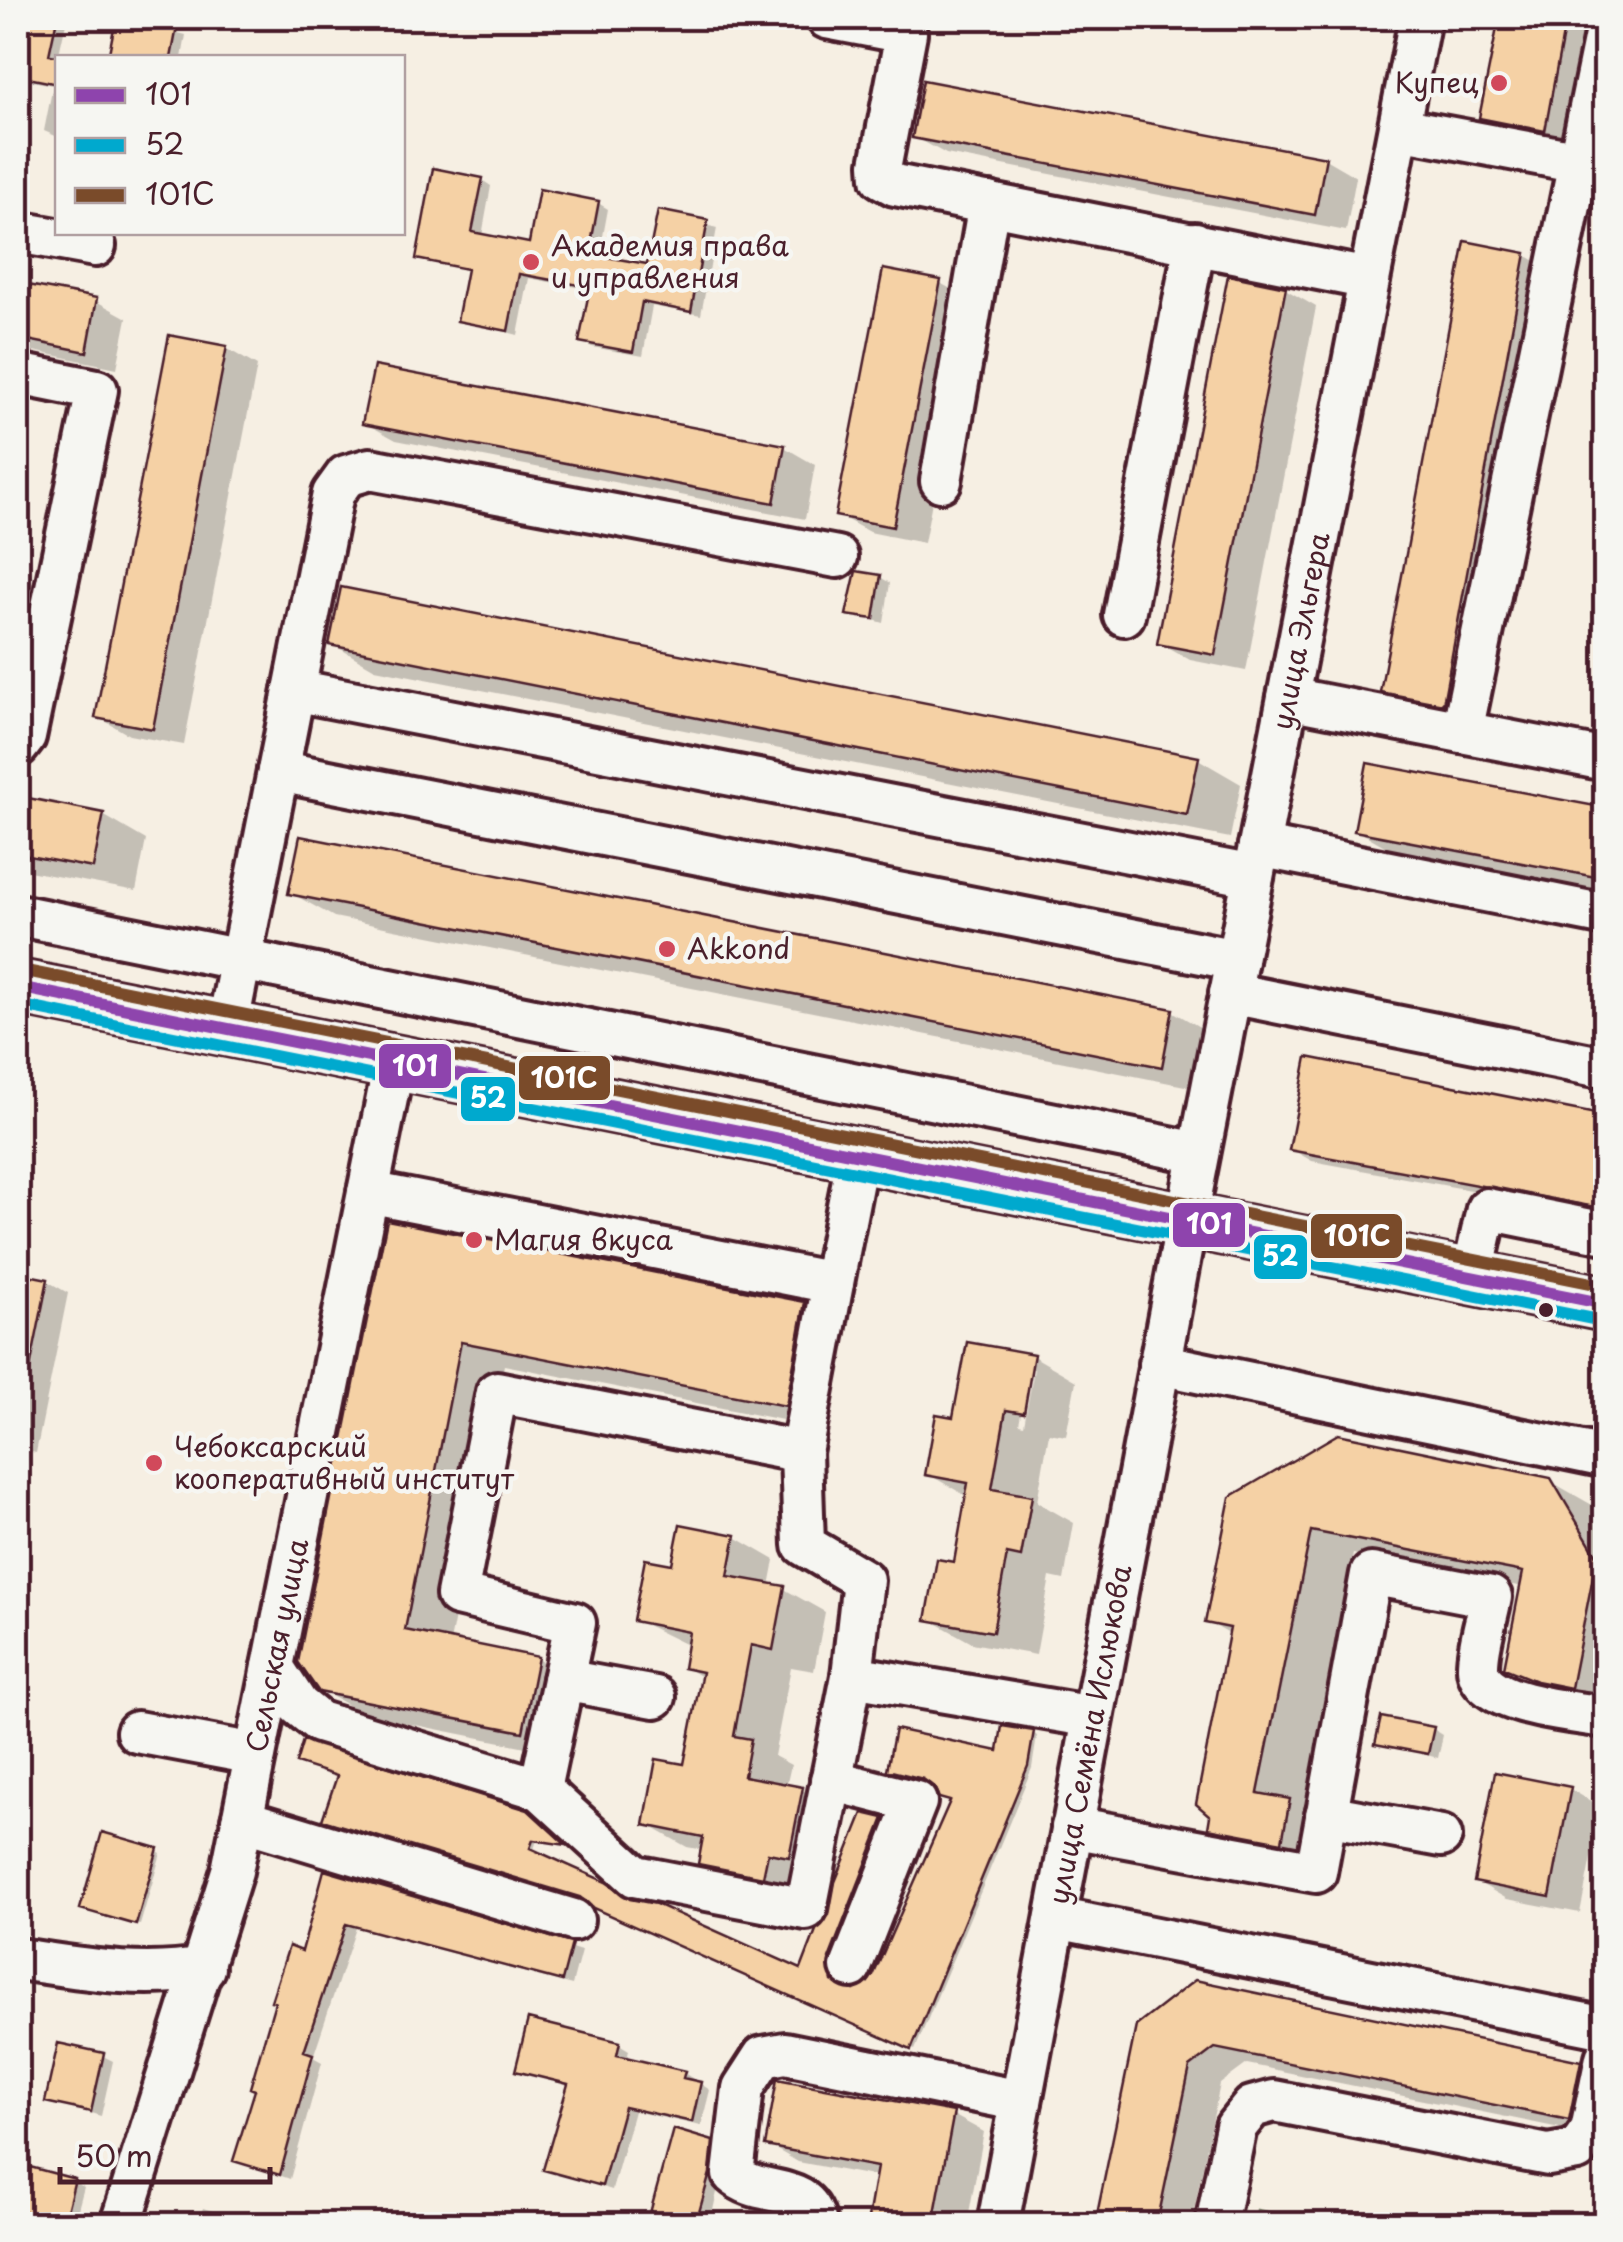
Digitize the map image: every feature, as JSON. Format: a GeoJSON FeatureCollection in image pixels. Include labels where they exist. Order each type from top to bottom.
{"type":"FeatureCollection","features":[{"type":"Feature","properties":{"kind":"main road"},"geometry":{"type":"LineString","coordinates":[[18,987],[225,1042]]}},
{"type":"Feature","properties":{"kind":"main road"},"geometry":{"type":"LineString","coordinates":[[18,1014],[225,1042],[392,1075],[1184,1234],[1606,1330]]}},
{"type":"Feature","properties":{"kind":"main road"},"geometry":{"type":"LineString","coordinates":[[392,1075],[852,1180],[1472,1278],[1606,1304]]}},
{"type":"Feature","properties":{"kind":"street"},"geometry":{"type":"LineString","coordinates":[[826,18],[906,33],[882,178],[895,185],[1369,279]]}},
{"type":"Feature","properties":{"kind":"street","name":"улица Эльгера"},"geometry":{"type":"LineString","coordinates":[[1184,1234],[1420,18]]}},
{"type":"Feature","properties":{"kind":"street"},"geometry":{"type":"LineString","coordinates":[[1462,732],[1606,30]]}},
{"type":"Feature","properties":{"kind":"street"},"geometry":{"type":"LineString","coordinates":[[1399,128],[1580,162]]}},
{"type":"Feature","properties":{"kind":"street"},"geometry":{"type":"LineString","coordinates":[[941,482],[989,203]]}},
{"type":"Feature","properties":{"kind":"street"},"geometry":{"type":"LineString","coordinates":[[18,232],[94,246]]}},
{"type":"Feature","properties":{"kind":"street"},"geometry":{"type":"LineString","coordinates":[[1124,616],[1195,243]]}},
{"type":"Feature","properties":{"kind":"street"},"geometry":{"type":"LineString","coordinates":[[18,374],[97,390],[28,671],[25,737],[18,746]]}},
{"type":"Feature","properties":{"kind":"street"},"geometry":{"type":"LineString","coordinates":[[225,1042],[333,494],[346,476],[370,470],[837,557]]}},
{"type":"Feature","properties":{"kind":"street"},"geometry":{"type":"LineString","coordinates":[[294,690],[1256,861],[1606,915]]}},
{"type":"Feature","properties":{"kind":"street"},"geometry":{"type":"LineString","coordinates":[[1288,698],[1606,760]]}},
{"type":"Feature","properties":{"kind":"street"},"geometry":{"type":"LineString","coordinates":[[278,771],[1234,976],[1606,1068]]}},
{"type":"Feature","properties":{"kind":"street"},"geometry":{"type":"LineString","coordinates":[[18,915],[1199,1153]]}},
{"type":"Feature","properties":{"kind":"street","name":"Сельская улица"},"geometry":{"type":"LineString","coordinates":[[121,2224],[204,1968],[242,1820],[392,1075]]}},
{"type":"Feature","properties":{"kind":"street"},"geometry":{"type":"LineString","coordinates":[[273,1667],[298,1705],[319,1722],[540,1789],[635,1876],[806,1909],[852,1676],[863,1580],[804,1544],[800,1452],[852,1180]]}},
{"type":"Feature","properties":{"kind":"street"},"geometry":{"type":"LineString","coordinates":[[368,1192],[833,1283]]}},
{"type":"Feature","properties":{"kind":"street"},"geometry":{"type":"LineString","coordinates":[[1472,1278],[1487,1209],[1606,1233]]}},
{"type":"Feature","properties":{"kind":"street","name":"улица Семёна Ислюкова"},"geometry":{"type":"LineString","coordinates":[[998,2224],[1184,1234]]}},
{"type":"Feature","properties":{"kind":"street"},"geometry":{"type":"LineString","coordinates":[[1159,1364],[1606,1457]]}},
{"type":"Feature","properties":{"kind":"street"},"geometry":{"type":"LineString","coordinates":[[540,1789],[575,1623],[457,1596],[497,1392],[800,1452]]}},
{"type":"Feature","properties":{"kind":"street"},"geometry":{"type":"LineString","coordinates":[[1072,1827],[1316,1872],[1371,1574],[1491,1597],[1477,1667],[1482,1684],[1498,1696],[1606,1718]]}},
{"type":"Feature","properties":{"kind":"street"},"geometry":{"type":"LineString","coordinates":[[852,1676],[1093,1717]]}},
{"type":"Feature","properties":{"kind":"street"},"geometry":{"type":"LineString","coordinates":[[563,1680],[654,1697]]}},
{"type":"Feature","properties":{"kind":"street"},"geometry":{"type":"LineString","coordinates":[[137,1732],[255,1754]]}},
{"type":"Feature","properties":{"kind":"street"},"geometry":{"type":"LineString","coordinates":[[831,1780],[916,1802],[851,1967]]}},
{"type":"Feature","properties":{"kind":"street"},"geometry":{"type":"LineString","coordinates":[[1326,1814],[1442,1836]]}},
{"type":"Feature","properties":{"kind":"street"},"geometry":{"type":"LineString","coordinates":[[242,1820],[573,1920]]}},
{"type":"Feature","properties":{"kind":"street"},"geometry":{"type":"LineString","coordinates":[[1056,1918],[1606,2028]]}},
{"type":"Feature","properties":{"kind":"street"},"geometry":{"type":"LineString","coordinates":[[18,1960],[124,1973],[176,1974],[204,1968]]}},
{"type":"Feature","properties":{"kind":"street"},"geometry":{"type":"LineString","coordinates":[[816,2224],[812,2208],[796,2194],[743,2183],[733,2174],[744,2088],[763,2058],[784,2054],[1021,2101]]}},
{"type":"Feature","properties":{"kind":"street"},"geometry":{"type":"LineString","coordinates":[[1216,2224],[1236,2127],[1252,2107],[1274,2101],[1548,2156],[1577,2150],[1591,2130],[1606,2058]]}},
{"type":"Feature","properties":{"kind":"green space"},"geometry":{"type":"Polygon","coordinates":[[[1257,2210],[1329,2224],[1254,2224],[1257,2210]]]}},
{"type":"Feature","properties":{"kind":"building"},"geometry":{"type":"Polygon","coordinates":[[[18,18],[57,18],[49,55],[55,56],[55,83],[18,76],[18,18]]]}},
{"type":"Feature","properties":{"kind":"building"},"geometry":{"type":"Polygon","coordinates":[[[116,18],[177,27],[172,55],[109,55],[116,18]]]}},
{"type":"Feature","properties":{"kind":"building"},"geometry":{"type":"Polygon","coordinates":[[[1499,18],[1566,18],[1545,131],[1479,118],[1499,18]]]}},
{"type":"Feature","properties":{"kind":"building"},"geometry":{"type":"Polygon","coordinates":[[[923,80],[1326,157],[1315,215],[912,138],[923,80]]]}},
{"type":"Feature","properties":{"kind":"building","name":"Академия права и управления"},"geometry":{"type":"Polygon","coordinates":[[[433,168],[483,178],[472,232],[529,243],[539,189],[599,201],[589,254],[647,264],[658,210],[708,220],[691,312],[642,302],[633,352],[579,342],[590,287],[519,274],[508,331],[457,321],[467,269],[416,259],[433,168]]]}},
{"type":"Feature","properties":{"kind":"building"},"geometry":{"type":"Polygon","coordinates":[[[1465,241],[1526,253],[1443,704],[1380,692],[1465,241]]]}},
{"type":"Feature","properties":{"kind":"building"},"geometry":{"type":"Polygon","coordinates":[[[883,269],[941,280],[893,527],[835,516],[883,269]]]}},
{"type":"Feature","properties":{"kind":"building"},"geometry":{"type":"Polygon","coordinates":[[[1228,275],[1286,287],[1215,655],[1157,644],[1228,275]]]}},
{"type":"Feature","properties":{"kind":"building"},"geometry":{"type":"Polygon","coordinates":[[[18,283],[97,298],[87,352],[18,338],[18,283]]]}},
{"type":"Feature","properties":{"kind":"building"},"geometry":{"type":"Polygon","coordinates":[[[169,335],[227,346],[153,729],[95,718],[169,335]]]}},
{"type":"Feature","properties":{"kind":"building"},"geometry":{"type":"Polygon","coordinates":[[[374,366],[785,445],[774,503],[362,424],[374,366]]]}},
{"type":"Feature","properties":{"kind":"building"},"geometry":{"type":"Polygon","coordinates":[[[856,571],[881,575],[874,619],[846,615],[856,571]]]}},
{"type":"Feature","properties":{"kind":"building"},"geometry":{"type":"Polygon","coordinates":[[[341,587],[1199,757],[1187,815],[329,645],[341,587]]]}},
{"type":"Feature","properties":{"kind":"building"},"geometry":{"type":"Polygon","coordinates":[[[1367,763],[1606,808],[1606,879],[1354,831],[1367,763]]]}},
{"type":"Feature","properties":{"kind":"building"},"geometry":{"type":"Polygon","coordinates":[[[18,796],[104,813],[93,868],[18,854],[18,796]]]}},
{"type":"Feature","properties":{"kind":"building"},"geometry":{"type":"Polygon","coordinates":[[[300,836],[1173,1009],[1162,1067],[288,894],[300,836]]]}},
{"type":"Feature","properties":{"kind":"building"},"geometry":{"type":"Polygon","coordinates":[[[1307,1057],[1606,1116],[1606,1209],[1289,1150],[1307,1057]]]}},
{"type":"Feature","properties":{"kind":"building"},"geometry":{"type":"Polygon","coordinates":[[[387,1220],[805,1302],[786,1406],[461,1342],[405,1630],[538,1657],[523,1732],[319,1692],[298,1662],[387,1220]]]}},
{"type":"Feature","properties":{"kind":"building"},"geometry":{"type":"Polygon","coordinates":[[[18,1273],[48,1279],[28,1378],[18,1377],[18,1273]]]}},
{"type":"Feature","properties":{"kind":"building"},"geometry":{"type":"Polygon","coordinates":[[[967,1342],[1034,1354],[1024,1413],[1006,1410],[992,1489],[1032,1496],[1021,1557],[1007,1554],[993,1632],[926,1620],[937,1559],[954,1562],[968,1483],[925,1475],[936,1414],[953,1417],[967,1342]]]}},
{"type":"Feature","properties":{"kind":"building"},"geometry":{"type":"Polygon","coordinates":[[[1338,1434],[1551,1478],[1597,1556],[1571,1688],[1536,1681],[1504,1668],[1523,1572],[1311,1531],[1258,1793],[1290,1799],[1282,1842],[1208,1828],[1210,1816],[1196,1804],[1230,1628],[1205,1623],[1230,1497],[1338,1434]]]}},
{"type":"Feature","properties":{"kind":"building"},"geometry":{"type":"Polygon","coordinates":[[[680,1524],[736,1535],[728,1576],[785,1586],[773,1650],[751,1645],[734,1736],[751,1739],[744,1776],[803,1787],[789,1857],[768,1853],[763,1877],[698,1864],[703,1837],[644,1825],[656,1759],[684,1764],[702,1672],[683,1668],[689,1632],[633,1621],[645,1559],[672,1564],[680,1524]]]}},
{"type":"Feature","properties":{"kind":"building"},"geometry":{"type":"Polygon","coordinates":[[[1381,1717],[1434,1727],[1428,1754],[1375,1744],[1381,1717]]]}},
{"type":"Feature","properties":{"kind":"building"},"geometry":{"type":"Polygon","coordinates":[[[1002,1726],[1034,1731],[1028,1766],[911,2050],[593,1908],[580,1897],[322,1820],[337,1776],[296,1763],[303,1740],[528,1810],[566,1845],[533,1840],[530,1848],[606,1882],[630,1899],[656,1904],[801,1969],[816,1930],[829,1915],[835,1882],[863,1813],[884,1818],[829,1959],[832,1981],[854,1990],[873,1976],[950,1801],[939,1798],[934,1787],[923,1779],[887,1770],[895,1729],[998,1751],[1002,1726]]]}},
{"type":"Feature","properties":{"kind":"building"},"geometry":{"type":"Polygon","coordinates":[[[1495,1772],[1571,1787],[1550,1897],[1474,1882],[1495,1772]]]}},
{"type":"Feature","properties":{"kind":"building"},"geometry":{"type":"Polygon","coordinates":[[[102,1832],[158,1848],[136,1925],[80,1909],[102,1832]]]}},
{"type":"Feature","properties":{"kind":"building"},"geometry":{"type":"Polygon","coordinates":[[[324,1870],[572,1943],[562,1981],[346,1924],[304,2051],[313,2054],[280,2175],[233,2161],[255,2090],[250,2088],[275,2002],[271,2001],[289,1946],[302,1951],[324,1870]]]}},
{"type":"Feature","properties":{"kind":"building"},"geometry":{"type":"Polygon","coordinates":[[[1195,1980],[1581,2061],[1569,2120],[1215,2048],[1190,2067],[1157,2224],[1095,2224],[1136,2026],[1195,1980]]]}},
{"type":"Feature","properties":{"kind":"building"},"geometry":{"type":"Polygon","coordinates":[[[528,2019],[620,2042],[617,2055],[685,2071],[683,2078],[701,2082],[692,2122],[624,2107],[602,2186],[543,2170],[568,2084],[515,2071],[528,2019]]]}},
{"type":"Feature","properties":{"kind":"building"},"geometry":{"type":"Polygon","coordinates":[[[58,2043],[104,2053],[91,2112],[45,2102],[58,2043]]]}},
{"type":"Feature","properties":{"kind":"building"},"geometry":{"type":"Polygon","coordinates":[[[777,2079],[954,2112],[933,2224],[867,2224],[877,2167],[765,2146],[777,2079]]]}},
{"type":"Feature","properties":{"kind":"building"},"geometry":{"type":"Polygon","coordinates":[[[673,2129],[713,2141],[710,2173],[696,2223],[679,2219],[678,2224],[647,2224],[673,2129]]]}},
{"type":"Feature","properties":{"kind":"building"},"geometry":{"type":"Polygon","coordinates":[[[30,2167],[75,2179],[64,2223],[19,2210],[30,2167]]]}},
{"type":"Feature","properties":{"kind":"transit line","name":"101С"},"geometry":{"type":"LineString","coordinates":[[21,970],[1606,1286]]}},
{"type":"Feature","properties":{"kind":"transit line","name":"101"},"geometry":{"type":"LineString","coordinates":[[18,987],[1606,1304]]}},
{"type":"Feature","properties":{"kind":"transit line","name":"52"},"geometry":{"type":"LineString","coordinates":[[18,1005],[1603,1321]]}},
{"type":"Feature","properties":{"kind":"place","name":"Купец"},"geometry":{"type":"Point","coordinates":[1499,83]}},
{"type":"Feature","properties":{"kind":"place","name":"Академия права и управления"},"geometry":{"type":"Point","coordinates":[531,262]}},
{"type":"Feature","properties":{"kind":"place","name":"Akkond"},"geometry":{"type":"Point","coordinates":[667,949]}},
{"type":"Feature","properties":{"kind":"place","name":"Магия вкуса"},"geometry":{"type":"Point","coordinates":[474,1240]}},
{"type":"Feature","properties":{"kind":"place","name":"Чебоксарский кооперативный институт"},"geometry":{"type":"Point","coordinates":[154,1463]}}]}
